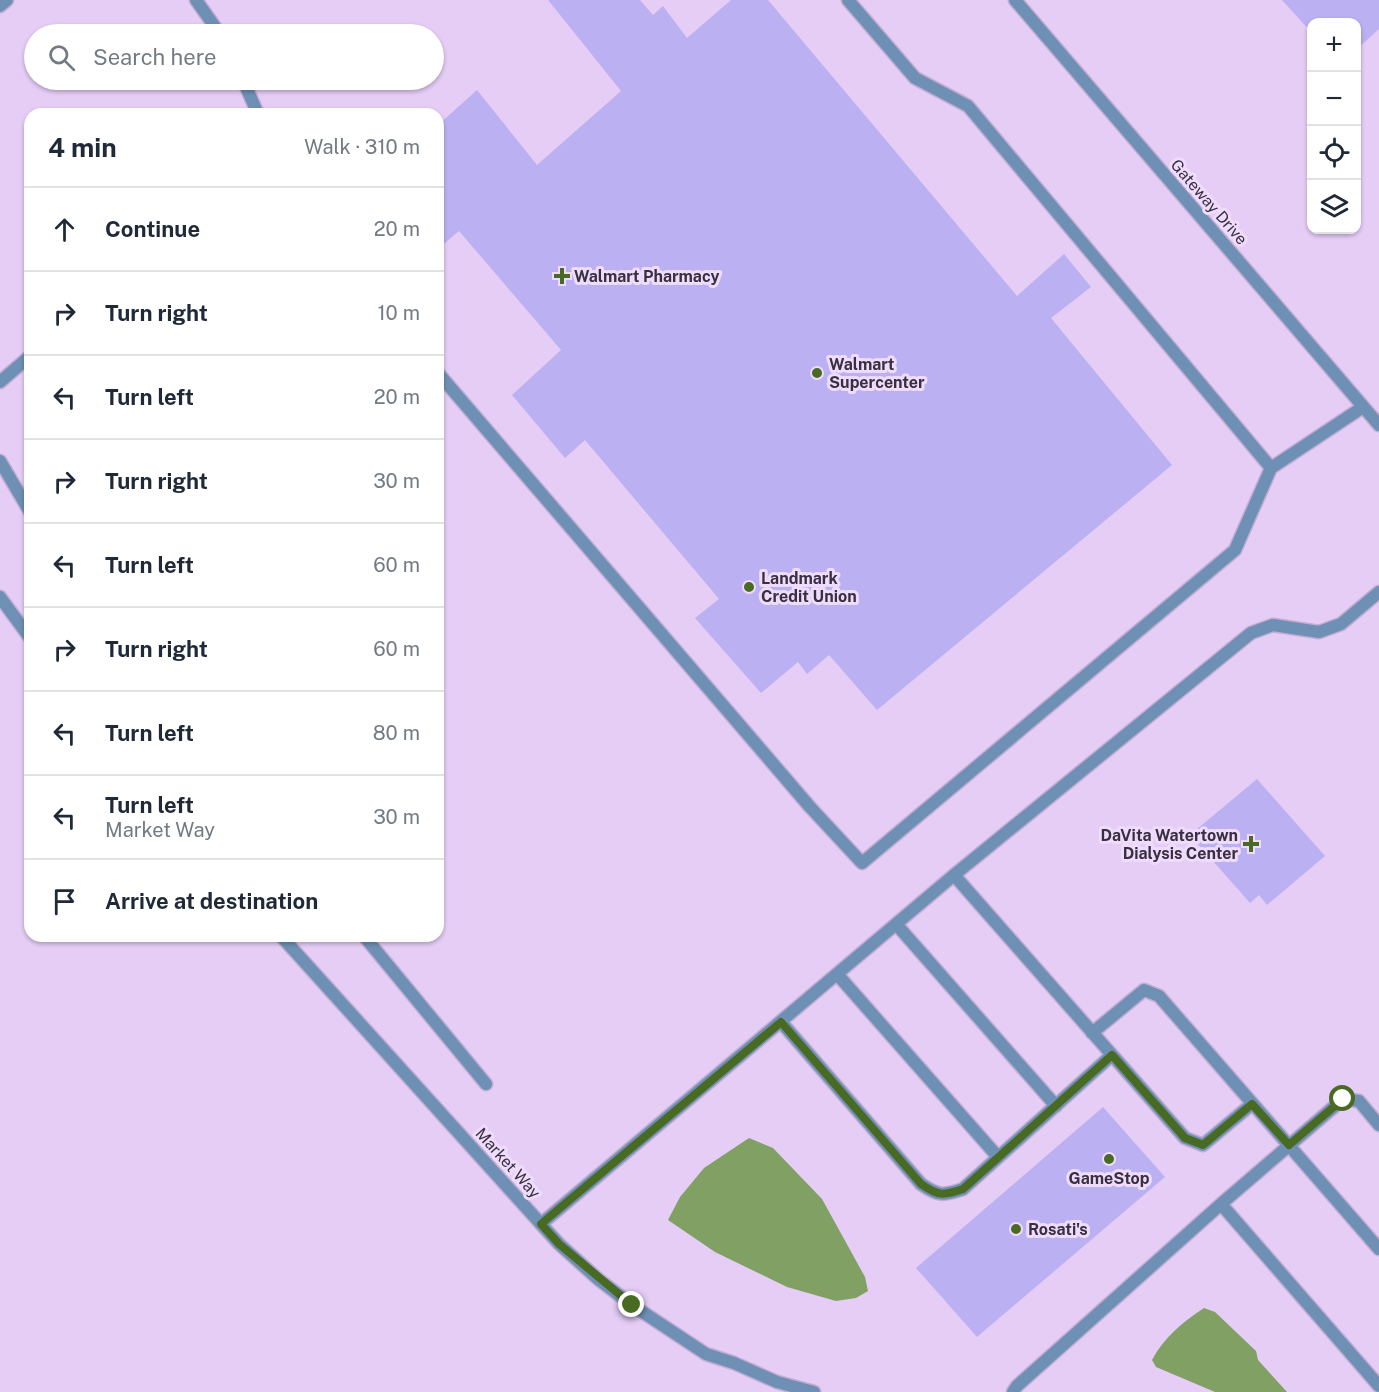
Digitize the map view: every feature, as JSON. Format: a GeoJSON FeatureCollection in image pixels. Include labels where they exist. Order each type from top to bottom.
{"type":"FeatureCollection","features":[{"type":"Feature","properties":{"kind":"street"},"geometry":{"type":"LineString","coordinates":[[0,6],[7,0]]}},
{"type":"Feature","properties":{"kind":"street"},"geometry":{"type":"LineString","coordinates":[[196,0],[213,24]]}},
{"type":"Feature","properties":{"kind":"street"},"geometry":{"type":"LineString","coordinates":[[848,0],[915,78],[968,106],[1271,468]]}},
{"type":"Feature","properties":{"kind":"street","name":"Gateway Drive"},"geometry":{"type":"LineString","coordinates":[[1015,0],[1379,425]]}},
{"type":"Feature","properties":{"kind":"street"},"geometry":{"type":"LineString","coordinates":[[247,90],[255,108]]}},
{"type":"Feature","properties":{"kind":"street"},"geometry":{"type":"LineString","coordinates":[[0,382],[24,361]]}},
{"type":"Feature","properties":{"kind":"street"},"geometry":{"type":"LineString","coordinates":[[444,380],[804,799],[862,863],[1235,550],[1271,468],[1364,407]]}},
{"type":"Feature","properties":{"kind":"street"},"geometry":{"type":"LineString","coordinates":[[0,461],[24,502]]}},
{"type":"Feature","properties":{"kind":"street"},"geometry":{"type":"LineString","coordinates":[[541,1224],[954,875],[1251,633],[1273,625],[1319,632],[1341,624],[1379,592]]}},
{"type":"Feature","properties":{"kind":"street"},"geometry":{"type":"LineString","coordinates":[[0,597],[24,630]]}},
{"type":"Feature","properties":{"kind":"street"},"geometry":{"type":"LineString","coordinates":[[954,875],[1185,1138],[1203,1145],[1252,1104]]}},
{"type":"Feature","properties":{"kind":"street"},"geometry":{"type":"LineString","coordinates":[[896,924],[1056,1106]]}},
{"type":"Feature","properties":{"kind":"street","name":"Market Way"},"geometry":{"type":"LineString","coordinates":[[286,942],[559,1244],[607,1286],[706,1354],[734,1363],[777,1382],[814,1392]]}},
{"type":"Feature","properties":{"kind":"street"},"geometry":{"type":"LineString","coordinates":[[369,942],[486,1084]]}},
{"type":"Feature","properties":{"kind":"street"},"geometry":{"type":"LineString","coordinates":[[837,974],[998,1157]]}},
{"type":"Feature","properties":{"kind":"street"},"geometry":{"type":"LineString","coordinates":[[1092,1033],[1144,990],[1159,996],[1379,1250]]}},
{"type":"Feature","properties":{"kind":"street"},"geometry":{"type":"LineString","coordinates":[[781,1022],[921,1184],[934,1193],[947,1195],[963,1189],[1112,1055]]}},
{"type":"Feature","properties":{"kind":"street"},"geometry":{"type":"LineString","coordinates":[[1013,1392],[1221,1204],[1343,1099],[1359,1101],[1379,1125]]}},
{"type":"Feature","properties":{"kind":"street"},"geometry":{"type":"LineString","coordinates":[[1221,1204],[1379,1386]]}},
{"type":"Feature","properties":{"kind":"shaded area"},"geometry":{"type":"Polygon","coordinates":[[[749,1138],[773,1148],[822,1199],[865,1277],[868,1291],[856,1298],[836,1301],[787,1287],[715,1252],[668,1220],[680,1197],[704,1168],[749,1138]]]}},
{"type":"Feature","properties":{"kind":"shaded area"},"geometry":{"type":"Polygon","coordinates":[[[1204,1308],[1215,1312],[1256,1351],[1258,1360],[1287,1392],[1215,1392],[1156,1367],[1152,1360],[1162,1344],[1181,1325],[1204,1308]]]}},
{"type":"Feature","properties":{"kind":"building","name":"Walmart Supercenter"},"geometry":{"type":"Polygon","coordinates":[[[548,0],[640,0],[653,15],[663,6],[687,38],[731,0],[768,0],[1017,296],[1064,254],[1091,287],[1051,318],[1172,465],[877,710],[829,655],[807,674],[798,662],[761,693],[695,618],[719,599],[585,440],[565,458],[512,395],[561,350],[459,231],[444,244],[444,120],[477,90],[537,165],[621,91],[548,0]]]}},
{"type":"Feature","properties":{"kind":"building"},"geometry":{"type":"Polygon","coordinates":[[[1282,0],[1379,0],[1379,29],[1361,45],[1361,18],[1307,18],[1307,28],[1282,0]]]}},
{"type":"Feature","properties":{"kind":"building"},"geometry":{"type":"Polygon","coordinates":[[[1257,779],[1325,856],[1267,905],[1259,895],[1250,903],[1190,835],[1257,779]]]}},
{"type":"Feature","properties":{"kind":"building"},"geometry":{"type":"Polygon","coordinates":[[[1103,1107],[1165,1177],[977,1337],[916,1268],[1103,1107]]]}},
{"type":"Feature","properties":{"kind":"place","name":"Walmart Pharmacy"},"geometry":{"type":"Point","coordinates":[562,276]}},
{"type":"Feature","properties":{"kind":"place","name":"Walmart Supercenter"},"geometry":{"type":"Point","coordinates":[817,373]}},
{"type":"Feature","properties":{"kind":"place","name":"Landmark Credit Union"},"geometry":{"type":"Point","coordinates":[749,587]}},
{"type":"Feature","properties":{"kind":"place","name":"DaVita Watertown Dialysis Center"},"geometry":{"type":"Point","coordinates":[1251,844]}},
{"type":"Feature","properties":{"kind":"place","name":"GameStop"},"geometry":{"type":"Point","coordinates":[1109,1159]}},
{"type":"Feature","properties":{"kind":"place","name":"Rosati's"},"geometry":{"type":"Point","coordinates":[1016,1229]}},
{"type":"Feature","properties":{"kind":"route"},"geometry":{"type":"LineString","coordinates":[[632,1305],[598,1279],[559,1244],[541,1224],[781,1022],[921,1184],[934,1193],[947,1195],[963,1189],[1112,1055],[1185,1138],[1203,1145],[1252,1104],[1289,1145],[1343,1099]]}}]}
